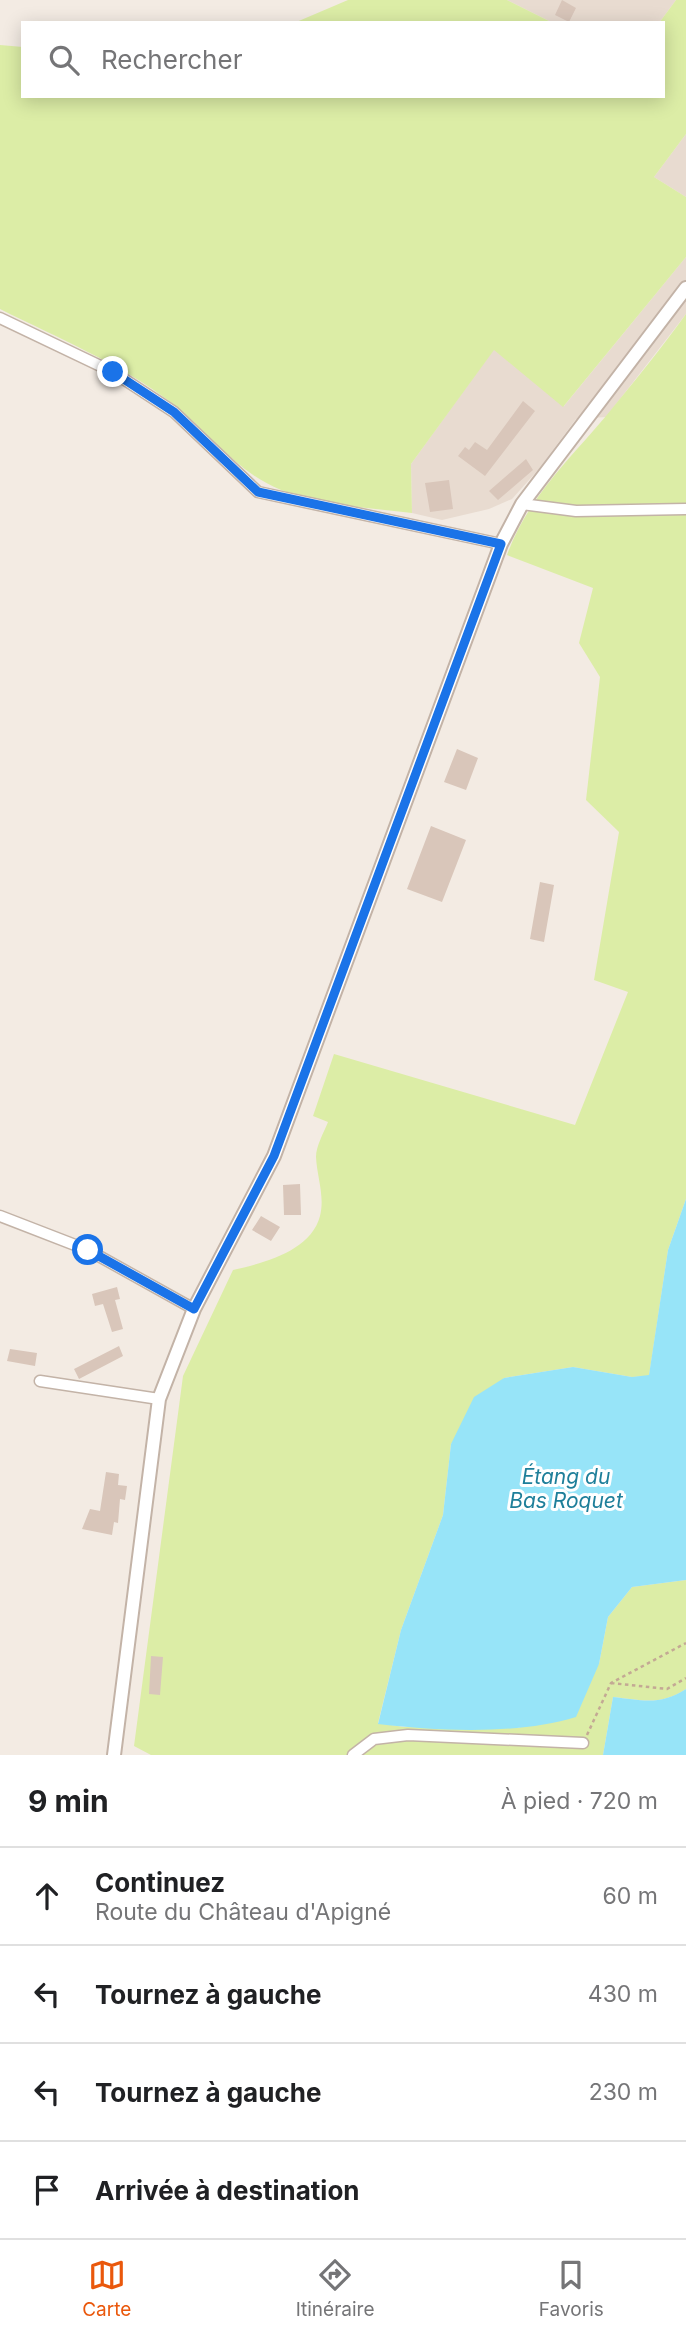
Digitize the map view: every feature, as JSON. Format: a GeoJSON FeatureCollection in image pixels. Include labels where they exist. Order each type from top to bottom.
{"type":"FeatureCollection","features":[{"type":"Feature","properties":{"kind":"street"},"geometry":{"type":"LineString","coordinates":[[114,1755],[159,1399],[194,1309],[274,1156],[501,544],[522,504],[686,288]]}},
{"type":"Feature","properties":{"kind":"street"},"geometry":{"type":"LineString","coordinates":[[0,318],[113,372],[174,412],[258,492],[501,544]]}},
{"type":"Feature","properties":{"kind":"street"},"geometry":{"type":"LineString","coordinates":[[522,504],[576,511],[686,509]]}},
{"type":"Feature","properties":{"kind":"street"},"geometry":{"type":"LineString","coordinates":[[0,1216],[88,1250],[194,1309]]}},
{"type":"Feature","properties":{"kind":"street"},"geometry":{"type":"LineString","coordinates":[[40,1381],[159,1399]]}},
{"type":"Feature","properties":{"kind":"street"},"geometry":{"type":"LineString","coordinates":[[353,1755],[374,1739],[408,1735],[583,1743]]}},
{"type":"Feature","properties":{"kind":"path"},"geometry":{"type":"LineString","coordinates":[[583,1743],[611,1683],[686,1643]]}},
{"type":"Feature","properties":{"kind":"path"},"geometry":{"type":"LineString","coordinates":[[611,1683],[667,1689],[686,1678]]}},
{"type":"Feature","properties":{"kind":"shaded area"},"geometry":{"type":"Polygon","coordinates":[[[507,0],[676,0],[660,21],[549,21],[507,0]]]}},
{"type":"Feature","properties":{"kind":"shaded area"},"geometry":{"type":"Polygon","coordinates":[[[686,134],[686,197],[654,177],[686,134]]]}},
{"type":"Feature","properties":{"kind":"shaded area"},"geometry":{"type":"Polygon","coordinates":[[[686,257],[686,314],[606,417],[576,419],[538,470],[512,499],[489,509],[442,520],[412,513],[411,464],[494,349],[564,406],[686,257]]]}},
{"type":"Feature","properties":{"kind":"green space"},"geometry":{"type":"Polygon","coordinates":[[[348,0],[507,0],[549,21],[299,21],[348,0]]]}},
{"type":"Feature","properties":{"kind":"green space"},"geometry":{"type":"Polygon","coordinates":[[[676,0],[686,0],[686,134],[654,177],[686,197],[686,257],[563,407],[494,350],[411,464],[412,513],[345,505],[281,490],[250,473],[173,404],[132,376],[0,309],[0,45],[21,47],[21,98],[665,98],[665,21],[660,21],[676,0]]]}},
{"type":"Feature","properties":{"kind":"green space"},"geometry":{"type":"Polygon","coordinates":[[[686,314],[686,1199],[668,1250],[649,1376],[632,1377],[573,1367],[504,1378],[451,1444],[443,1515],[401,1630],[378,1723],[404,1727],[519,1728],[599,1664],[608,1617],[632,1587],[686,1580],[686,1689],[660,1700],[613,1697],[603,1755],[151,1755],[134,1746],[183,1376],[233,1270],[285,1254],[297,1247],[315,1228],[322,1201],[316,1153],[328,1122],[313,1116],[334,1054],[575,1125],[628,992],[594,980],[619,832],[586,800],[600,677],[579,643],[593,588],[507,555],[515,535],[537,498],[637,378],[686,314]]]}},
{"type":"Feature","properties":{"kind":"water","name":"Étang du Bas Roquet"},"geometry":{"type":"Polygon","coordinates":[[[686,1199],[686,1580],[632,1587],[608,1617],[599,1664],[576,1717],[529,1727],[478,1730],[378,1724],[401,1630],[443,1515],[451,1444],[474,1397],[504,1378],[573,1367],[632,1377],[649,1375],[668,1250],[686,1199]]]}},
{"type":"Feature","properties":{"kind":"water"},"geometry":{"type":"Polygon","coordinates":[[[686,1689],[686,1755],[603,1755],[613,1697],[659,1700],[686,1689]]]}},
{"type":"Feature","properties":{"kind":"building"},"geometry":{"type":"Polygon","coordinates":[[[562,0],[576,8],[570,21],[555,15],[562,0]]]}},
{"type":"Feature","properties":{"kind":"building"},"geometry":{"type":"Polygon","coordinates":[[[523,401],[535,411],[485,476],[458,456],[465,447],[469,450],[475,442],[487,450],[523,401]]]}},
{"type":"Feature","properties":{"kind":"building"},"geometry":{"type":"Polygon","coordinates":[[[526,459],[533,470],[498,500],[489,491],[526,459]]]}},
{"type":"Feature","properties":{"kind":"building"},"geometry":{"type":"Polygon","coordinates":[[[449,480],[453,509],[430,512],[425,483],[449,480]]]}},
{"type":"Feature","properties":{"kind":"building"},"geometry":{"type":"Polygon","coordinates":[[[457,749],[478,758],[466,790],[444,782],[457,749]]]}},
{"type":"Feature","properties":{"kind":"building"},"geometry":{"type":"Polygon","coordinates":[[[431,826],[466,840],[442,902],[407,889],[431,826]]]}},
{"type":"Feature","properties":{"kind":"building"},"geometry":{"type":"Polygon","coordinates":[[[540,882],[554,885],[544,942],[530,939],[540,882]]]}},
{"type":"Feature","properties":{"kind":"building"},"geometry":{"type":"Polygon","coordinates":[[[300,1184],[301,1215],[284,1215],[283,1185],[300,1184]]]}},
{"type":"Feature","properties":{"kind":"building"},"geometry":{"type":"Polygon","coordinates":[[[261,1216],[280,1227],[271,1241],[252,1230],[261,1216]]]}},
{"type":"Feature","properties":{"kind":"building"},"geometry":{"type":"Polygon","coordinates":[[[117,1287],[120,1299],[115,1300],[123,1329],[112,1332],[103,1304],[95,1306],[92,1294],[117,1287]]]}},
{"type":"Feature","properties":{"kind":"building"},"geometry":{"type":"Polygon","coordinates":[[[119,1346],[123,1356],[79,1379],[74,1369],[119,1346]]]}},
{"type":"Feature","properties":{"kind":"building"},"geometry":{"type":"Polygon","coordinates":[[[10,1349],[37,1353],[35,1366],[7,1361],[10,1349]]]}},
{"type":"Feature","properties":{"kind":"building"},"geometry":{"type":"Polygon","coordinates":[[[106,1472],[119,1474],[118,1485],[127,1486],[125,1500],[120,1499],[118,1523],[114,1522],[112,1535],[82,1529],[90,1509],[100,1511],[106,1472]]]}},
{"type":"Feature","properties":{"kind":"building"},"geometry":{"type":"Polygon","coordinates":[[[151,1656],[163,1657],[160,1695],[149,1694],[151,1656]]]}},
{"type":"Feature","properties":{"kind":"route"},"geometry":{"type":"LineString","coordinates":[[88,1250],[194,1309],[274,1156],[501,544],[258,492],[174,412],[113,372]]}}]}
